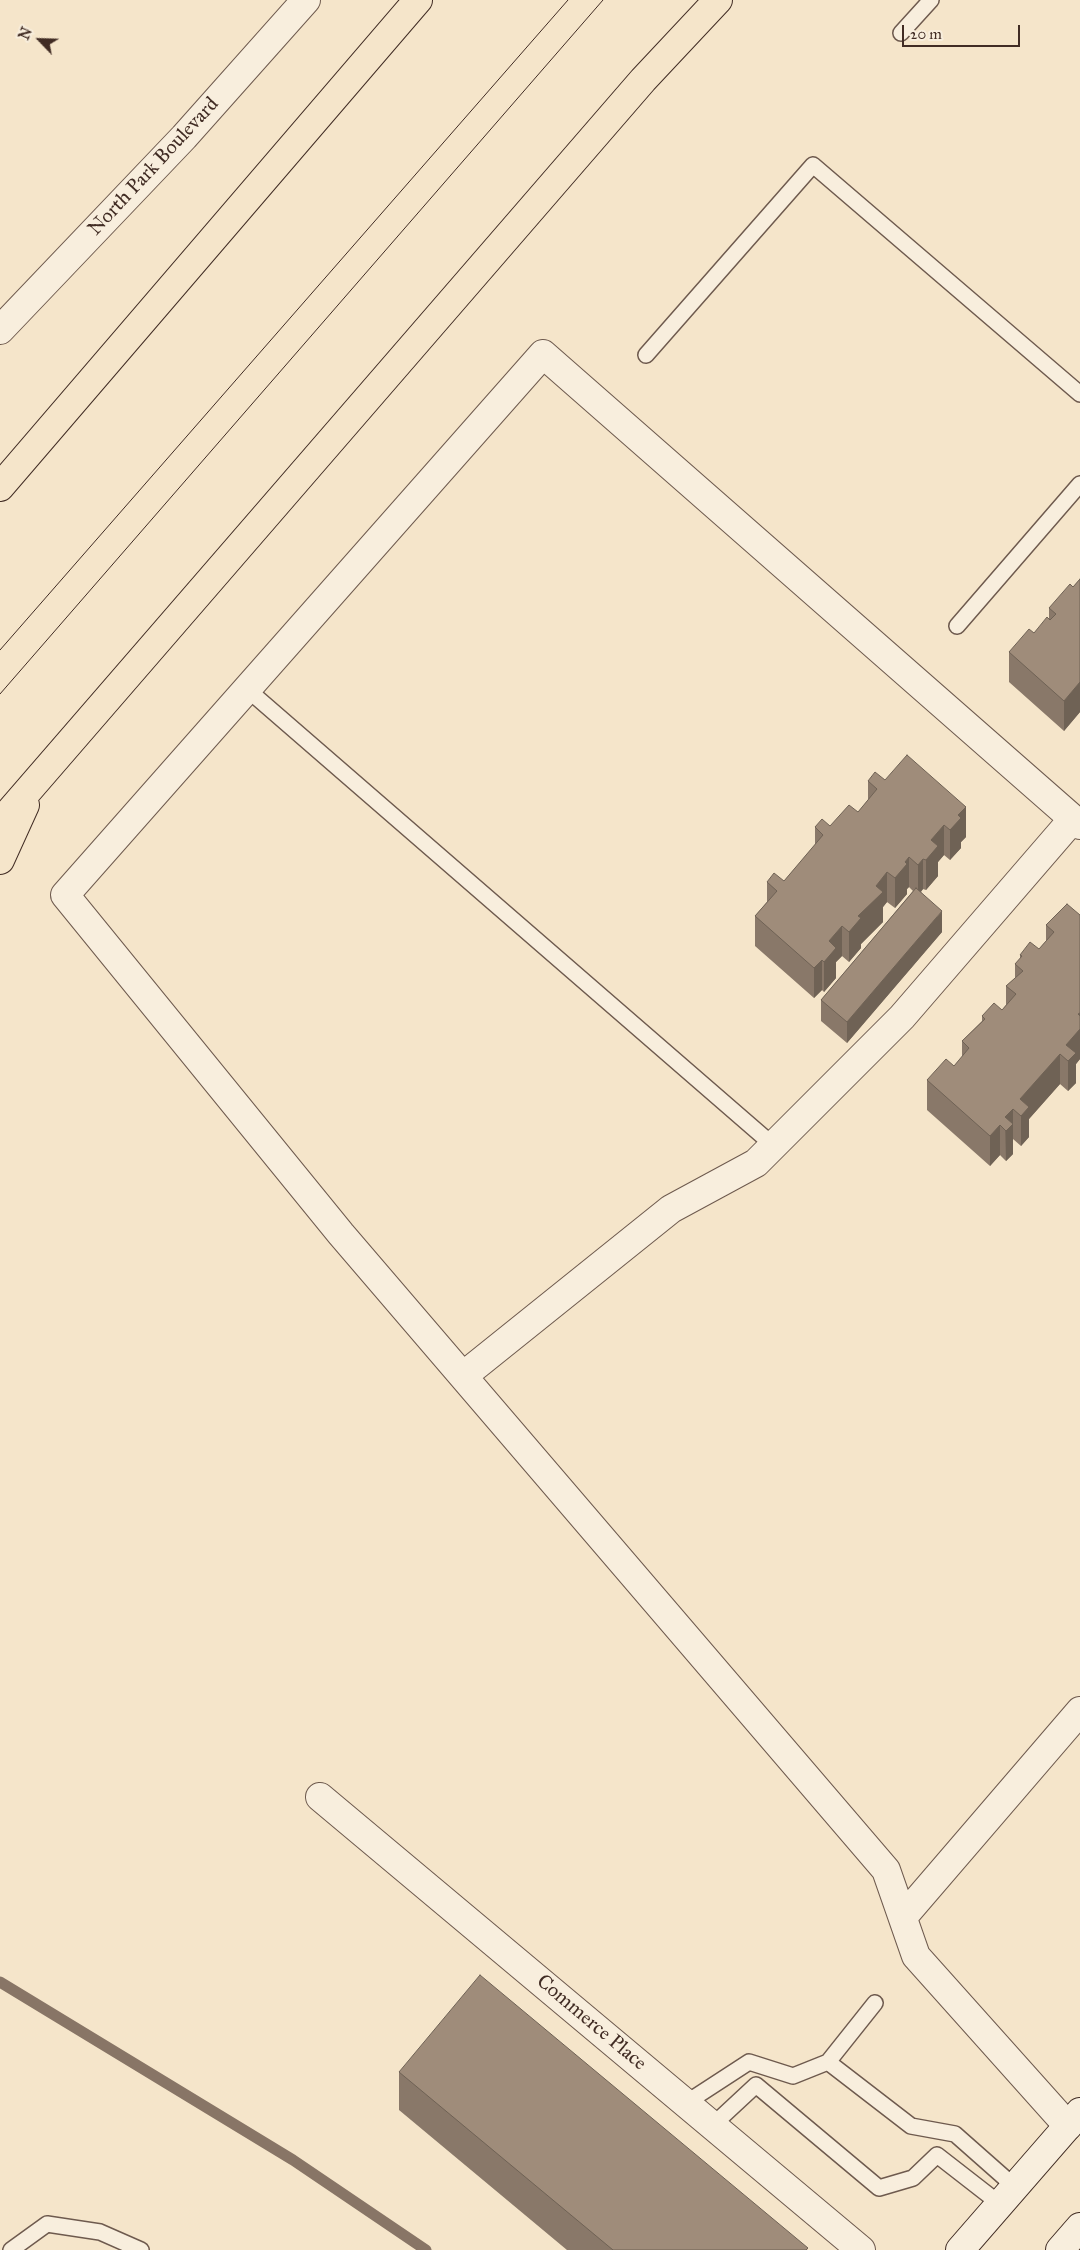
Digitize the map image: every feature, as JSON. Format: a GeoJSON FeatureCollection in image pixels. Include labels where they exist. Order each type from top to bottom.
{"type":"FeatureCollection","features":[{"type":"Feature","properties":{"kind":"highway"},"geometry":{"type":"LineString","coordinates":[[0,487],[418,0]]}},
{"type":"Feature","properties":{"kind":"highway"},"geometry":{"type":"LineString","coordinates":[[0,823],[643,80],[718,0]]}},
{"type":"Feature","properties":{"kind":"highway"},"geometry":{"type":"LineString","coordinates":[[0,860],[38,779]]}},
{"type":"Feature","properties":{"kind":"street","name":"North Park Boulevard"},"geometry":{"type":"LineString","coordinates":[[0,330],[184,137],[306,0]]}},
{"type":"Feature","properties":{"kind":"street"},"geometry":{"type":"LineString","coordinates":[[463,1376],[671,1209],[756,1163],[902,1016],[1076,822],[543,354],[65,895],[341,1234],[886,1870],[916,1956],[1074,2119],[960,2250]]}},
{"type":"Feature","properties":{"kind":"street"},"geometry":{"type":"LineString","coordinates":[[903,1917],[1080,1711]]}},
{"type":"Feature","properties":{"kind":"street","name":"Commerce Place"},"geometry":{"type":"LineString","coordinates":[[320,1797],[861,2250]]}},
{"type":"Feature","properties":{"kind":"street"},"geometry":{"type":"LineString","coordinates":[[1060,2250],[1080,2227]]}},
{"type":"Feature","properties":{"kind":"lane"},"geometry":{"type":"LineString","coordinates":[[901,33],[931,0]]}},
{"type":"Feature","properties":{"kind":"lane"},"geometry":{"type":"LineString","coordinates":[[646,355],[813,165],[1080,394]]}},
{"type":"Feature","properties":{"kind":"lane"},"geometry":{"type":"LineString","coordinates":[[957,626],[1080,484]]}},
{"type":"Feature","properties":{"kind":"lane"},"geometry":{"type":"LineString","coordinates":[[246,689],[774,1146]]}},
{"type":"Feature","properties":{"kind":"lane"},"geometry":{"type":"LineString","coordinates":[[686,2103],[749,2062],[793,2076],[828,2062],[875,2003]]}},
{"type":"Feature","properties":{"kind":"lane"},"geometry":{"type":"LineString","coordinates":[[828,2062],[911,2126],[955,2134],[1007,2195]]}},
{"type":"Feature","properties":{"kind":"lane"},"geometry":{"type":"LineString","coordinates":[[712,2125],[756,2085],[880,2188],[913,2178],[937,2155],[1007,2195]]}},
{"type":"Feature","properties":{"kind":"lane"},"geometry":{"type":"LineString","coordinates":[[11,2250],[47,2224],[100,2232],[141,2250]]}},
{"type":"Feature","properties":{"kind":"building"},"geometry":{"type":"Polygon","coordinates":[[[1080,579],[1080,682],[1064,701],[1009,652],[1029,629],[1034,633],[1047,617],[1050,620],[1056,614],[1049,608],[1070,584],[1073,587],[1080,579]]]}},
{"type":"Feature","properties":{"kind":"building"},"geometry":{"type":"Polygon","coordinates":[[[907,755],[966,807],[958,815],[961,818],[950,830],[944,825],[931,840],[938,846],[926,860],[923,859],[918,865],[909,857],[905,862],[907,864],[895,878],[887,872],[876,886],[883,892],[858,916],[861,918],[849,932],[842,926],[829,941],[836,948],[824,962],[822,960],[814,968],[755,916],[777,891],[767,882],[774,873],[784,881],[823,835],[815,827],[822,819],[830,826],[849,805],[858,812],[877,789],[868,781],[875,772],[885,780],[907,755]]]}},
{"type":"Feature","properties":{"kind":"building"},"geometry":{"type":"Polygon","coordinates":[[[916,888],[942,911],[847,1022],[821,1000],[916,888]]]}},
{"type":"Feature","properties":{"kind":"building"},"geometry":{"type":"Polygon","coordinates":[[[1067,904],[1080,915],[1080,1013],[1078,1014],[1080,1016],[1080,1029],[1066,1045],[1076,1053],[1068,1061],[1060,1054],[1020,1099],[1029,1107],[1021,1116],[1013,1109],[1005,1117],[1013,1124],[1006,1131],[1000,1125],[990,1136],[927,1080],[946,1059],[954,1066],[969,1048],[962,1041],[985,1019],[982,1016],[994,1003],[1002,1010],[1016,994],[1006,986],[1023,971],[1015,964],[1022,956],[1020,955],[1030,942],[1039,949],[1054,932],[1046,925],[1067,904]]]}},
{"type":"Feature","properties":{"kind":"building"},"geometry":{"type":"Polygon","coordinates":[[[480,1975],[808,2248],[806,2250],[613,2250],[399,2072],[480,1975]]]}},
{"type":"Feature","properties":{"kind":"waterway"},"geometry":{"type":"LineString","coordinates":[[0,1982],[293,2160],[426,2250]]}},
{"type":"Feature","properties":{"kind":"tram line"},"geometry":{"type":"LineString","coordinates":[[0,650],[568,0]]}},
{"type":"Feature","properties":{"kind":"tram line"},"geometry":{"type":"LineString","coordinates":[[0,694],[603,0]]}}]}
